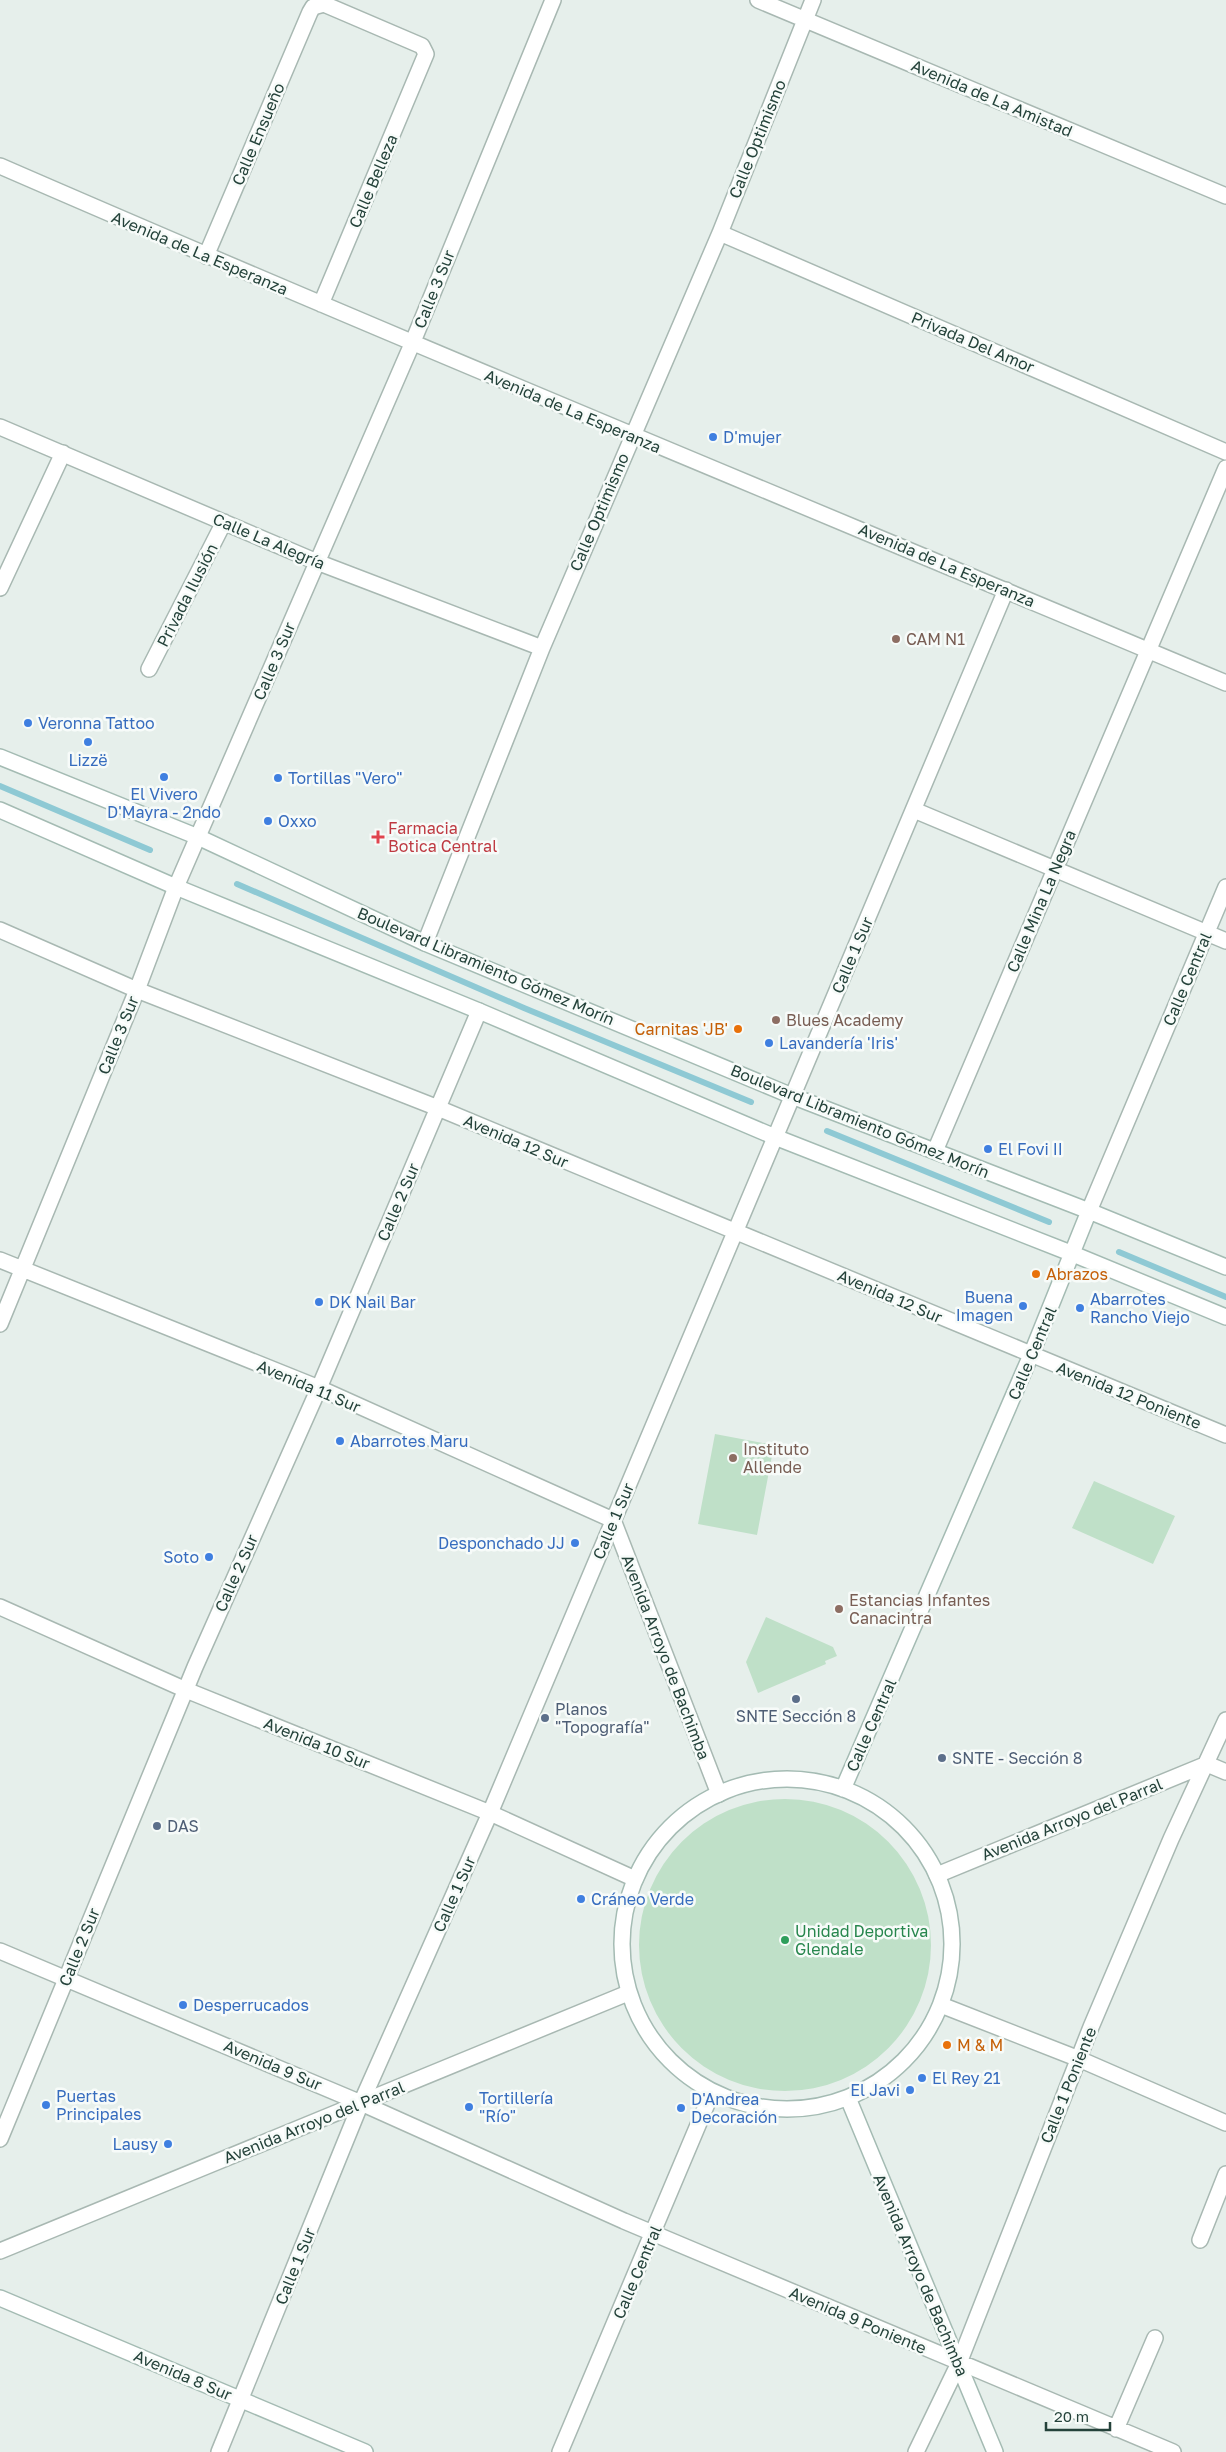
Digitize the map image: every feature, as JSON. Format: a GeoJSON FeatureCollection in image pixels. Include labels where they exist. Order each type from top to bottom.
{"type":"FeatureCollection","features":[{"type":"Feature","properties":{"kind":"street","name":"Calle 3 Sur"},"geometry":{"type":"LineString","coordinates":[[0,1324],[23,1271],[176,887],[412,344],[553,0]]}},
{"type":"Feature","properties":{"kind":"street","name":"Avenida de La Amistad"},"geometry":{"type":"LineString","coordinates":[[758,0],[1226,196]]}},
{"type":"Feature","properties":{"kind":"street","name":"Calle Optimismo"},"geometry":{"type":"LineString","coordinates":[[425,943],[542,648],[720,233],[813,0]]}},
{"type":"Feature","properties":{"kind":"street","name":"Calle Belleza"},"geometry":{"type":"LineString","coordinates":[[310,12],[313,7],[324,4],[422,46],[426,54],[321,304]]}},
{"type":"Feature","properties":{"kind":"street","name":"Calle Ensueño"},"geometry":{"type":"LineString","coordinates":[[206,256],[310,12]]}},
{"type":"Feature","properties":{"kind":"street","name":"Avenida de La Esperanza"},"geometry":{"type":"LineString","coordinates":[[0,166],[412,344],[812,508],[1226,684]]}},
{"type":"Feature","properties":{"kind":"street","name":"Privada Del Amor"},"geometry":{"type":"LineString","coordinates":[[720,233],[1226,452]]}},
{"type":"Feature","properties":{"kind":"street","name":"Calle La Alegría"},"geometry":{"type":"LineString","coordinates":[[0,427],[317,562],[542,648]]}},
{"type":"Feature","properties":{"kind":"street"},"geometry":{"type":"LineString","coordinates":[[0,588],[63,453]]}},
{"type":"Feature","properties":{"kind":"street","name":"Calle Mina La Negra"},"geometry":{"type":"LineString","coordinates":[[935,1151],[1226,468]]}},
{"type":"Feature","properties":{"kind":"street","name":"Privada Ilusión"},"geometry":{"type":"LineString","coordinates":[[150,669],[224,522]]}},
{"type":"Feature","properties":{"kind":"street","name":"Calle 1 Sur"},"geometry":{"type":"LineString","coordinates":[[219,2452],[361,2103],[490,1813],[1006,590]]}},
{"type":"Feature","properties":{"kind":"street","name":"Boulevard Libramiento Gómez Morín"},"geometry":{"type":"LineString","coordinates":[[0,757],[198,836],[425,943],[792,1096],[1089,1211],[1226,1267]]}},
{"type":"Feature","properties":{"kind":"street"},"geometry":{"type":"LineString","coordinates":[[0,810],[176,887],[479,1011],[775,1137],[1074,1254],[1226,1317]]}},
{"type":"Feature","properties":{"kind":"street"},"geometry":{"type":"LineString","coordinates":[[914,810],[1226,942]]}},
{"type":"Feature","properties":{"kind":"street","name":"Calle Central"},"geometry":{"type":"LineString","coordinates":[[842,1789],[1074,1254],[1089,1211],[1226,887]]}},
{"type":"Feature","properties":{"kind":"street","name":"Avenida 12 Sur"},"geometry":{"type":"LineString","coordinates":[[0,930],[136,990],[438,1108],[1031,1355]]}},
{"type":"Feature","properties":{"kind":"street","name":"Calle 2 Sur"},"geometry":{"type":"LineString","coordinates":[[0,2139],[186,1690],[318,1388],[479,1011]]}},
{"type":"Feature","properties":{"kind":"street","name":"Avenida 11 Sur"},"geometry":{"type":"LineString","coordinates":[[0,1260],[23,1271],[318,1388],[614,1520]]}},
{"type":"Feature","properties":{"kind":"street","name":"Avenida 12 Poniente"},"geometry":{"type":"LineString","coordinates":[[1031,1355],[1226,1434]]}},
{"type":"Feature","properties":{"kind":"street","name":"Avenida Arroyo de Bachimba"},"geometry":{"type":"LineString","coordinates":[[614,1520],[718,1794]]}},
{"type":"Feature","properties":{"kind":"street","name":"Avenida 10 Sur"},"geometry":{"type":"LineString","coordinates":[[0,1607],[186,1690],[490,1813],[635,1879]]}},
{"type":"Feature","properties":{"kind":"street","name":"Calle 1 Poniente"},"geometry":{"type":"LineString","coordinates":[[916,2452],[959,2363],[1078,2059],[1171,1840],[1226,1720]]}},
{"type":"Feature","properties":{"kind":"street"},"geometry":{"type":"LineString","coordinates":[[1207,1764],[1226,1772]]}},
{"type":"Feature","properties":{"kind":"street","name":"Avenida Arroyo del Parral"},"geometry":{"type":"LineString","coordinates":[[937,1874],[1207,1764]]}},
{"type":"Feature","properties":{"kind":"street"},"geometry":{"type":"LineString","coordinates":[[801,1780],[842,1789],[872,1802],[899,1822],[921,1846],[937,1874],[950,1917],[952,1962],[941,2005],[919,2044],[887,2076],[848,2098],[821,2106],[793,2110],[738,2102],[712,2092],[675,2067],[646,2034],[628,1993],[621,1955],[623,1916],[635,1879],[656,1844],[684,1815],[718,1794],[759,1781],[801,1780]]}},
{"type":"Feature","properties":{"kind":"street","name":"Avenida 9 Sur"},"geometry":{"type":"LineString","coordinates":[[0,1950],[361,2103],[653,2234]]}},
{"type":"Feature","properties":{"kind":"street","name":"Avenida Arroyo del Parral"},"geometry":{"type":"LineString","coordinates":[[0,2251],[628,1993]]}},
{"type":"Feature","properties":{"kind":"street"},"geometry":{"type":"LineString","coordinates":[[941,2005],[1078,2059],[1226,2123]]}},
{"type":"Feature","properties":{"kind":"street","name":"Calle Central"},"geometry":{"type":"LineString","coordinates":[[560,2452],[712,2092]]}},
{"type":"Feature","properties":{"kind":"street","name":"Avenida Arroyo de Bachimba"},"geometry":{"type":"LineString","coordinates":[[848,2098],[995,2452]]}},
{"type":"Feature","properties":{"kind":"street"},"geometry":{"type":"LineString","coordinates":[[1200,2240],[1226,2174]]}},
{"type":"Feature","properties":{"kind":"street","name":"Avenida 9 Poniente"},"geometry":{"type":"LineString","coordinates":[[653,2234],[1173,2452]]}},
{"type":"Feature","properties":{"kind":"street","name":"Avenida 8 Sur"},"geometry":{"type":"LineString","coordinates":[[0,2298],[365,2452]]}},
{"type":"Feature","properties":{"kind":"street"},"geometry":{"type":"LineString","coordinates":[[1116,2429],[1155,2338]]}},
{"type":"Feature","properties":{"kind":"green space"},"geometry":{"type":"Polygon","coordinates":[[[715,1434],[774,1445],[757,1535],[698,1524],[715,1434]]]}},
{"type":"Feature","properties":{"kind":"green space"},"geometry":{"type":"Polygon","coordinates":[[[1094,1481],[1175,1516],[1153,1564],[1072,1528],[1094,1481]]]}},
{"type":"Feature","properties":{"kind":"green space"},"geometry":{"type":"Polygon","coordinates":[[[766,1617],[833,1647],[837,1656],[825,1661],[826,1664],[758,1693],[746,1662],[766,1617]]]}},
{"type":"Feature","properties":{"kind":"green space","name":"Unidad Deportiva Glendale"},"geometry":{"type":"Polygon","coordinates":[[[785,1799],[813,1802],[841,1810],[866,1824],[888,1842],[906,1864],[920,1889],[928,1917],[931,1945],[928,1973],[920,2001],[906,2026],[888,2048],[866,2066],[841,2080],[813,2088],[785,2091],[757,2088],[729,2080],[704,2066],[682,2048],[664,2026],[650,2001],[642,1973],[639,1945],[642,1917],[650,1889],[664,1864],[682,1842],[704,1824],[729,1810],[757,1802],[785,1799]]]}},
{"type":"Feature","properties":{"kind":"waterway"},"geometry":{"type":"LineString","coordinates":[[0,786],[150,850]]}},
{"type":"Feature","properties":{"kind":"waterway"},"geometry":{"type":"LineString","coordinates":[[237,884],[524,1008],[751,1102]]}},
{"type":"Feature","properties":{"kind":"waterway"},"geometry":{"type":"LineString","coordinates":[[827,1131],[1049,1222]]}},
{"type":"Feature","properties":{"kind":"waterway"},"geometry":{"type":"LineString","coordinates":[[1119,1252],[1226,1297]]}},
{"type":"Feature","properties":{"kind":"place","name":"D'mujer"},"geometry":{"type":"Point","coordinates":[713,437]}},
{"type":"Feature","properties":{"kind":"place","name":"CAM N1"},"geometry":{"type":"Point","coordinates":[896,639]}},
{"type":"Feature","properties":{"kind":"place","name":"Veronna Tattoo"},"geometry":{"type":"Point","coordinates":[28,723]}},
{"type":"Feature","properties":{"kind":"place","name":"Lizzë"},"geometry":{"type":"Point","coordinates":[88,742]}},
{"type":"Feature","properties":{"kind":"place","name":"El Vivero D'Mayra - 2ndo"},"geometry":{"type":"Point","coordinates":[164,777]}},
{"type":"Feature","properties":{"kind":"place","name":"Tortillas \"Vero\""},"geometry":{"type":"Point","coordinates":[278,778]}},
{"type":"Feature","properties":{"kind":"place","name":"Oxxo"},"geometry":{"type":"Point","coordinates":[268,821]}},
{"type":"Feature","properties":{"kind":"place","name":"Farmacia Botica Central"},"geometry":{"type":"Point","coordinates":[378,837]}},
{"type":"Feature","properties":{"kind":"place","name":"Blues Academy"},"geometry":{"type":"Point","coordinates":[776,1020]}},
{"type":"Feature","properties":{"kind":"place","name":"Carnitas 'JB'"},"geometry":{"type":"Point","coordinates":[738,1029]}},
{"type":"Feature","properties":{"kind":"place","name":"Lavandería 'Iris'"},"geometry":{"type":"Point","coordinates":[769,1043]}},
{"type":"Feature","properties":{"kind":"place","name":"El Fovi II"},"geometry":{"type":"Point","coordinates":[988,1149]}},
{"type":"Feature","properties":{"kind":"place","name":"Abrazos"},"geometry":{"type":"Point","coordinates":[1036,1274]}},
{"type":"Feature","properties":{"kind":"place","name":"DK Nail Bar"},"geometry":{"type":"Point","coordinates":[319,1302]}},
{"type":"Feature","properties":{"kind":"place","name":"Buena Imagen"},"geometry":{"type":"Point","coordinates":[1023,1306]}},
{"type":"Feature","properties":{"kind":"place","name":"Abarrotes Rancho Viejo"},"geometry":{"type":"Point","coordinates":[1080,1308]}},
{"type":"Feature","properties":{"kind":"place","name":"Abarrotes Maru"},"geometry":{"type":"Point","coordinates":[340,1441]}},
{"type":"Feature","properties":{"kind":"place","name":"Instituto Allende"},"geometry":{"type":"Point","coordinates":[733,1458]}},
{"type":"Feature","properties":{"kind":"place","name":"Desponchado JJ"},"geometry":{"type":"Point","coordinates":[575,1543]}},
{"type":"Feature","properties":{"kind":"place","name":"Soto"},"geometry":{"type":"Point","coordinates":[209,1557]}},
{"type":"Feature","properties":{"kind":"place","name":"Estancias Infantes Canacintra"},"geometry":{"type":"Point","coordinates":[839,1609]}},
{"type":"Feature","properties":{"kind":"place","name":"SNTE Sección 8"},"geometry":{"type":"Point","coordinates":[796,1699]}},
{"type":"Feature","properties":{"kind":"place","name":"Planos \"Topografía\""},"geometry":{"type":"Point","coordinates":[545,1718]}},
{"type":"Feature","properties":{"kind":"place","name":"SNTE - Sección 8"},"geometry":{"type":"Point","coordinates":[942,1758]}},
{"type":"Feature","properties":{"kind":"place","name":"DAS"},"geometry":{"type":"Point","coordinates":[157,1826]}},
{"type":"Feature","properties":{"kind":"place","name":"Cráneo Verde"},"geometry":{"type":"Point","coordinates":[581,1899]}},
{"type":"Feature","properties":{"kind":"place","name":"Unidad Deportiva Glendale"},"geometry":{"type":"Point","coordinates":[785,1940]}},
{"type":"Feature","properties":{"kind":"place","name":"Desperrucados"},"geometry":{"type":"Point","coordinates":[183,2005]}},
{"type":"Feature","properties":{"kind":"place","name":"M & M"},"geometry":{"type":"Point","coordinates":[947,2045]}},
{"type":"Feature","properties":{"kind":"place","name":"El Rey 21"},"geometry":{"type":"Point","coordinates":[922,2078]}},
{"type":"Feature","properties":{"kind":"place","name":"El Javi"},"geometry":{"type":"Point","coordinates":[910,2090]}},
{"type":"Feature","properties":{"kind":"place","name":"Puertas Principales"},"geometry":{"type":"Point","coordinates":[46,2105]}},
{"type":"Feature","properties":{"kind":"place","name":"Tortillería \"Río\""},"geometry":{"type":"Point","coordinates":[469,2107]}},
{"type":"Feature","properties":{"kind":"place","name":"D'Andrea Decoración"},"geometry":{"type":"Point","coordinates":[681,2108]}},
{"type":"Feature","properties":{"kind":"place","name":"Lausy"},"geometry":{"type":"Point","coordinates":[168,2144]}}]}
